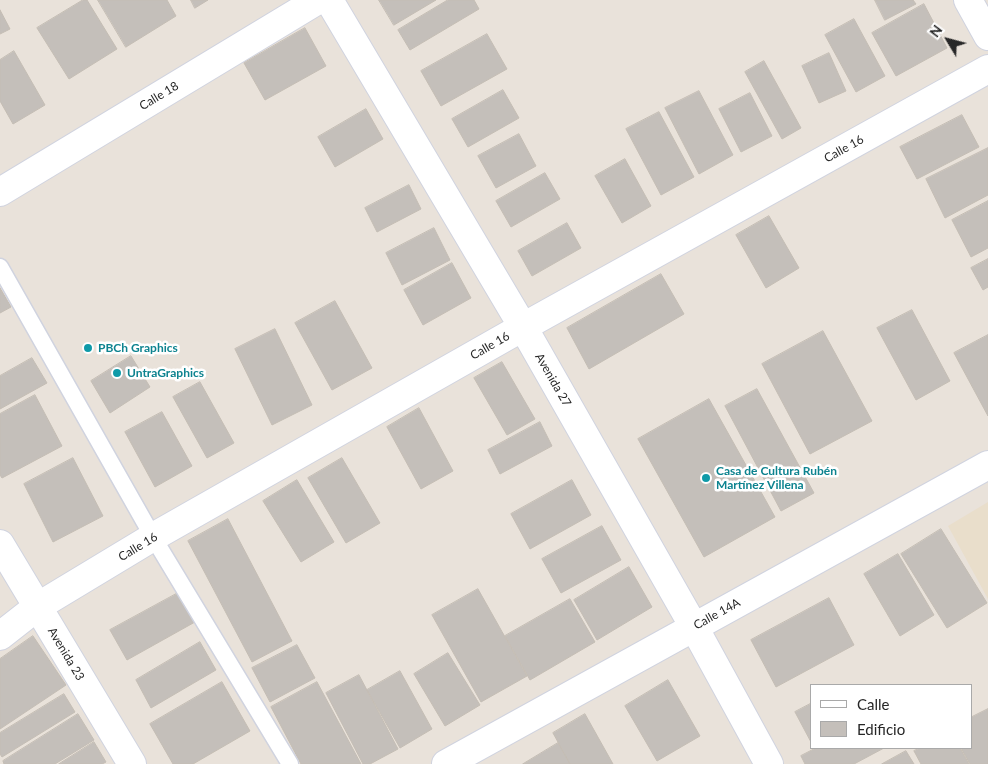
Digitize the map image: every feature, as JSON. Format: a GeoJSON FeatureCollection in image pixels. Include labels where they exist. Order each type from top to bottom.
{"type":"FeatureCollection","features":[{"type":"Feature","properties":{"kind":"street","name":"Calle 18"},"geometry":{"type":"LineString","coordinates":[[3,184],[318,0]]}},
{"type":"Feature","properties":{"kind":"street","name":"Avenida 27"},"geometry":{"type":"LineString","coordinates":[[330,0],[523,327],[694,627],[769,764]]}},
{"type":"Feature","properties":{"kind":"street"},"geometry":{"type":"LineString","coordinates":[[968,0],[988,36]]}},
{"type":"Feature","properties":{"kind":"street","name":"Calle 16"},"geometry":{"type":"LineString","coordinates":[[0,636],[37,607],[153,537],[523,327],[988,69]]}},
{"type":"Feature","properties":{"kind":"street","name":"Calle 14A"},"geometry":{"type":"LineString","coordinates":[[446,764],[988,465]]}},
{"type":"Feature","properties":{"kind":"street","name":"Avenida 23"},"geometry":{"type":"LineString","coordinates":[[0,544],[132,764]]}},
{"type":"Feature","properties":{"kind":"lane"},"geometry":{"type":"LineString","coordinates":[[0,266],[153,537],[290,764]]}},
{"type":"Feature","properties":{"kind":"shaded area"},"geometry":{"type":"Polygon","coordinates":[[[988,502],[988,599],[948,526],[988,502]]]}},
{"type":"Feature","properties":{"kind":"building"},"geometry":{"type":"Polygon","coordinates":[[[83,0],[87,0],[117,49],[69,79],[37,28],[83,0]]]}},
{"type":"Feature","properties":{"kind":"building"},"geometry":{"type":"Polygon","coordinates":[[[98,0],[167,0],[176,16],[126,47],[98,0]]]}},
{"type":"Feature","properties":{"kind":"building"},"geometry":{"type":"Polygon","coordinates":[[[191,0],[208,0],[195,8],[191,0]]]}},
{"type":"Feature","properties":{"kind":"building"},"geometry":{"type":"Polygon","coordinates":[[[379,0],[436,0],[394,25],[379,0]]]}},
{"type":"Feature","properties":{"kind":"building"},"geometry":{"type":"Polygon","coordinates":[[[448,0],[474,0],[479,9],[410,50],[398,30],[448,0]]]}},
{"type":"Feature","properties":{"kind":"building"},"geometry":{"type":"Polygon","coordinates":[[[875,0],[913,0],[916,4],[885,20],[875,0]]]}},
{"type":"Feature","properties":{"kind":"building"},"geometry":{"type":"Polygon","coordinates":[[[924,4],[947,48],[896,76],[872,33],[924,4]]]}},
{"type":"Feature","properties":{"kind":"building"},"geometry":{"type":"Polygon","coordinates":[[[0,10],[10,29],[0,34],[0,10]]]}},
{"type":"Feature","properties":{"kind":"building"},"geometry":{"type":"Polygon","coordinates":[[[854,19],[885,76],[856,92],[825,35],[854,19]]]}},
{"type":"Feature","properties":{"kind":"building"},"geometry":{"type":"Polygon","coordinates":[[[305,28],[326,66],[265,100],[244,63],[305,28]]]}},
{"type":"Feature","properties":{"kind":"building"},"geometry":{"type":"Polygon","coordinates":[[[487,34],[507,69],[441,106],[421,71],[487,34]]]}},
{"type":"Feature","properties":{"kind":"building"},"geometry":{"type":"Polygon","coordinates":[[[14,51],[45,105],[13,124],[0,101],[0,60],[14,51]]]}},
{"type":"Feature","properties":{"kind":"building"},"geometry":{"type":"Polygon","coordinates":[[[829,53],[846,91],[819,103],[802,66],[829,53]]]}},
{"type":"Feature","properties":{"kind":"building"},"geometry":{"type":"Polygon","coordinates":[[[764,61],[801,128],[782,139],[745,72],[764,61]]]}},
{"type":"Feature","properties":{"kind":"building"},"geometry":{"type":"Polygon","coordinates":[[[503,90],[519,118],[468,147],[452,119],[503,90]]]}},
{"type":"Feature","properties":{"kind":"building"},"geometry":{"type":"Polygon","coordinates":[[[699,91],[733,155],[699,174],[665,108],[699,91]]]}},
{"type":"Feature","properties":{"kind":"building"},"geometry":{"type":"Polygon","coordinates":[[[750,93],[772,136],[741,152],[719,109],[750,93]]]}},
{"type":"Feature","properties":{"kind":"building"},"geometry":{"type":"Polygon","coordinates":[[[366,109],[383,139],[335,167],[318,137],[366,109]]]}},
{"type":"Feature","properties":{"kind":"building"},"geometry":{"type":"Polygon","coordinates":[[[659,112],[694,177],[661,195],[626,129],[659,112]]]}},
{"type":"Feature","properties":{"kind":"building"},"geometry":{"type":"Polygon","coordinates":[[[962,115],[979,147],[917,179],[900,147],[962,115]]]}},
{"type":"Feature","properties":{"kind":"building"},"geometry":{"type":"Polygon","coordinates":[[[519,134],[536,166],[496,188],[478,156],[519,134]]]}},
{"type":"Feature","properties":{"kind":"building"},"geometry":{"type":"Polygon","coordinates":[[[988,148],[988,195],[945,218],[926,179],[988,148]]]}},
{"type":"Feature","properties":{"kind":"building"},"geometry":{"type":"Polygon","coordinates":[[[625,159],[651,206],[622,223],[595,176],[625,159]]]}},
{"type":"Feature","properties":{"kind":"building"},"geometry":{"type":"Polygon","coordinates":[[[545,173],[560,199],[511,227],[496,201],[545,173]]]}},
{"type":"Feature","properties":{"kind":"building"},"geometry":{"type":"Polygon","coordinates":[[[409,185],[421,209],[377,232],[365,208],[409,185]]]}},
{"type":"Feature","properties":{"kind":"building"},"geometry":{"type":"Polygon","coordinates":[[[988,201],[988,248],[971,257],[952,220],[988,201]]]}},
{"type":"Feature","properties":{"kind":"building"},"geometry":{"type":"Polygon","coordinates":[[[769,216],[799,268],[766,288],[736,235],[769,216]]]}},
{"type":"Feature","properties":{"kind":"building"},"geometry":{"type":"Polygon","coordinates":[[[567,223],[581,248],[532,276],[518,251],[567,223]]]}},
{"type":"Feature","properties":{"kind":"building"},"geometry":{"type":"Polygon","coordinates":[[[434,228],[450,260],[402,285],[386,253],[434,228]]]}},
{"type":"Feature","properties":{"kind":"building"},"geometry":{"type":"Polygon","coordinates":[[[988,259],[988,287],[983,290],[971,268],[988,259]]]}},
{"type":"Feature","properties":{"kind":"building"},"geometry":{"type":"Polygon","coordinates":[[[452,263],[471,298],[423,325],[404,290],[452,263]]]}},
{"type":"Feature","properties":{"kind":"building"},"geometry":{"type":"Polygon","coordinates":[[[661,274],[684,314],[589,369],[567,328],[661,274]]]}},
{"type":"Feature","properties":{"kind":"building"},"geometry":{"type":"Polygon","coordinates":[[[0,288],[11,307],[0,313],[0,288]]]}},
{"type":"Feature","properties":{"kind":"building"},"geometry":{"type":"Polygon","coordinates":[[[335,301],[372,368],[332,390],[295,323],[335,301]]]}},
{"type":"Feature","properties":{"kind":"building"},"geometry":{"type":"Polygon","coordinates":[[[912,310],[950,381],[916,400],[877,328],[912,310]]]}},
{"type":"Feature","properties":{"kind":"building"},"geometry":{"type":"Polygon","coordinates":[[[275,329],[312,405],[272,425],[235,349],[275,329]]]}},
{"type":"Feature","properties":{"kind":"building"},"geometry":{"type":"Polygon","coordinates":[[[823,331],[872,421],[810,454],[762,364],[823,331]]]}},
{"type":"Feature","properties":{"kind":"building"},"geometry":{"type":"Polygon","coordinates":[[[988,335],[988,416],[954,353],[988,335]]]}},
{"type":"Feature","properties":{"kind":"building"},"geometry":{"type":"Polygon","coordinates":[[[131,356],[150,387],[110,413],[91,381],[131,356]]]}},
{"type":"Feature","properties":{"kind":"building"},"geometry":{"type":"Polygon","coordinates":[[[32,358],[47,383],[0,409],[0,376],[32,358]]]}},
{"type":"Feature","properties":{"kind":"building"},"geometry":{"type":"Polygon","coordinates":[[[502,362],[535,419],[507,435],[474,378],[502,362]]]}},
{"type":"Feature","properties":{"kind":"building"},"geometry":{"type":"Polygon","coordinates":[[[200,382],[234,443],[207,458],[173,397],[200,382]]]}},
{"type":"Feature","properties":{"kind":"building"},"geometry":{"type":"Polygon","coordinates":[[[757,389],[814,493],[781,511],[725,406],[757,389]]]}},
{"type":"Feature","properties":{"kind":"building"},"geometry":{"type":"Polygon","coordinates":[[[35,395],[62,446],[2,478],[0,475],[0,414],[35,395]]]}},
{"type":"Feature","properties":{"kind":"building","name":"Casa de Cultura Rubén Martínez Villena"},"geometry":{"type":"Polygon","coordinates":[[[709,399],[775,517],[704,557],[638,439],[709,399]]]}},
{"type":"Feature","properties":{"kind":"building"},"geometry":{"type":"Polygon","coordinates":[[[419,408],[453,471],[421,489],[387,427],[419,408]]]}},
{"type":"Feature","properties":{"kind":"building"},"geometry":{"type":"Polygon","coordinates":[[[162,412],[192,466],[155,487],[125,432],[162,412]]]}},
{"type":"Feature","properties":{"kind":"building"},"geometry":{"type":"Polygon","coordinates":[[[540,422],[552,446],[500,474],[488,450],[540,422]]]}},
{"type":"Feature","properties":{"kind":"building"},"geometry":{"type":"Polygon","coordinates":[[[73,458],[103,516],[53,542],[24,484],[73,458]]]}},
{"type":"Feature","properties":{"kind":"building"},"geometry":{"type":"Polygon","coordinates":[[[342,458],[380,523],[346,543],[308,478],[342,458]]]}},
{"type":"Feature","properties":{"kind":"building"},"geometry":{"type":"Polygon","coordinates":[[[297,480],[334,542],[301,562],[263,501],[297,480]]]}},
{"type":"Feature","properties":{"kind":"building"},"geometry":{"type":"Polygon","coordinates":[[[572,480],[591,515],[530,549],[511,514],[572,480]]]}},
{"type":"Feature","properties":{"kind":"building"},"geometry":{"type":"Polygon","coordinates":[[[228,519],[292,641],[252,662],[188,541],[228,519]]]}},
{"type":"Feature","properties":{"kind":"building"},"geometry":{"type":"Polygon","coordinates":[[[602,526],[621,560],[561,593],[542,559],[602,526]]]}},
{"type":"Feature","properties":{"kind":"building"},"geometry":{"type":"Polygon","coordinates":[[[941,529],[987,603],[947,628],[901,554],[941,529]]]}},
{"type":"Feature","properties":{"kind":"building"},"geometry":{"type":"Polygon","coordinates":[[[898,554],[934,615],[900,636],[864,574],[898,554]]]}},
{"type":"Feature","properties":{"kind":"building"},"geometry":{"type":"Polygon","coordinates":[[[629,567],[652,607],[597,640],[574,600],[629,567]]]}},
{"type":"Feature","properties":{"kind":"building"},"geometry":{"type":"Polygon","coordinates":[[[478,589],[527,676],[481,702],[432,615],[478,589]]]}},
{"type":"Feature","properties":{"kind":"building"},"geometry":{"type":"Polygon","coordinates":[[[178,593],[195,622],[127,660],[110,630],[178,593]]]}},
{"type":"Feature","properties":{"kind":"building"},"geometry":{"type":"Polygon","coordinates":[[[829,598],[854,645],[776,687],[751,640],[829,598]]]}},
{"type":"Feature","properties":{"kind":"building"},"geometry":{"type":"Polygon","coordinates":[[[570,599],[595,642],[530,680],[505,636],[570,599]]]}},
{"type":"Feature","properties":{"kind":"building"},"geometry":{"type":"Polygon","coordinates":[[[33,636],[66,685],[0,729],[0,659],[33,636]]]}},
{"type":"Feature","properties":{"kind":"building"},"geometry":{"type":"Polygon","coordinates":[[[200,642],[216,670],[151,708],[136,680],[200,642]]]}},
{"type":"Feature","properties":{"kind":"building"},"geometry":{"type":"Polygon","coordinates":[[[297,645],[315,678],[270,702],[252,668],[297,645]]]}},
{"type":"Feature","properties":{"kind":"building"},"geometry":{"type":"Polygon","coordinates":[[[448,653],[480,705],[445,726],[414,674],[448,653]]]}},
{"type":"Feature","properties":{"kind":"building"},"geometry":{"type":"Polygon","coordinates":[[[400,671],[432,729],[400,748],[367,690],[400,671]]]}},
{"type":"Feature","properties":{"kind":"building"},"geometry":{"type":"Polygon","coordinates":[[[359,675],[398,749],[370,764],[363,764],[326,693],[359,675]]]}},
{"type":"Feature","properties":{"kind":"building"},"geometry":{"type":"Polygon","coordinates":[[[668,680],[700,736],[657,761],[625,706],[668,680]]]}},
{"type":"Feature","properties":{"kind":"building"},"geometry":{"type":"Polygon","coordinates":[[[222,682],[250,731],[193,764],[173,764],[150,724],[222,682]]]}},
{"type":"Feature","properties":{"kind":"building"},"geometry":{"type":"Polygon","coordinates":[[[317,682],[361,764],[301,764],[271,707],[317,682]]]}},
{"type":"Feature","properties":{"kind":"building"},"geometry":{"type":"Polygon","coordinates":[[[64,694],[75,712],[2,757],[0,754],[0,733],[64,694]]]}},
{"type":"Feature","properties":{"kind":"building"},"geometry":{"type":"Polygon","coordinates":[[[810,704],[810,740],[795,712],[810,704]]]}},
{"type":"Feature","properties":{"kind":"building"},"geometry":{"type":"Polygon","coordinates":[[[988,709],[988,764],[970,764],[962,749],[973,749],[973,716],[988,709]]]}},
{"type":"Feature","properties":{"kind":"building"},"geometry":{"type":"Polygon","coordinates":[[[78,714],[94,740],[55,764],[4,764],[3,761],[78,714]]]}},
{"type":"Feature","properties":{"kind":"building"},"geometry":{"type":"Polygon","coordinates":[[[585,714],[613,764],[570,764],[553,733],[585,714]]]}},
{"type":"Feature","properties":{"kind":"building"},"geometry":{"type":"Polygon","coordinates":[[[94,742],[106,762],[102,764],[59,764],[94,742]]]}},
{"type":"Feature","properties":{"kind":"building"},"geometry":{"type":"Polygon","coordinates":[[[558,743],[570,764],[523,764],[558,743]]]}},
{"type":"Feature","properties":{"kind":"building"},"geometry":{"type":"Polygon","coordinates":[[[814,749],[882,749],[854,764],[805,764],[801,756],[814,749]]]}},
{"type":"Feature","properties":{"kind":"building"},"geometry":{"type":"Polygon","coordinates":[[[918,749],[961,749],[969,764],[921,764],[914,751],[918,749]]]}},
{"type":"Feature","properties":{"kind":"building"},"geometry":{"type":"Polygon","coordinates":[[[906,751],[914,764],[882,764],[906,751]]]}},
{"type":"Feature","properties":{"kind":"place","name":"PBCh Graphics"},"geometry":{"type":"Point","coordinates":[88,348]}},
{"type":"Feature","properties":{"kind":"place","name":"UntraGraphics"},"geometry":{"type":"Point","coordinates":[117,373]}},
{"type":"Feature","properties":{"kind":"place","name":"Casa de Cultura Rubén Martínez Villena"},"geometry":{"type":"Point","coordinates":[706,478]}}]}
